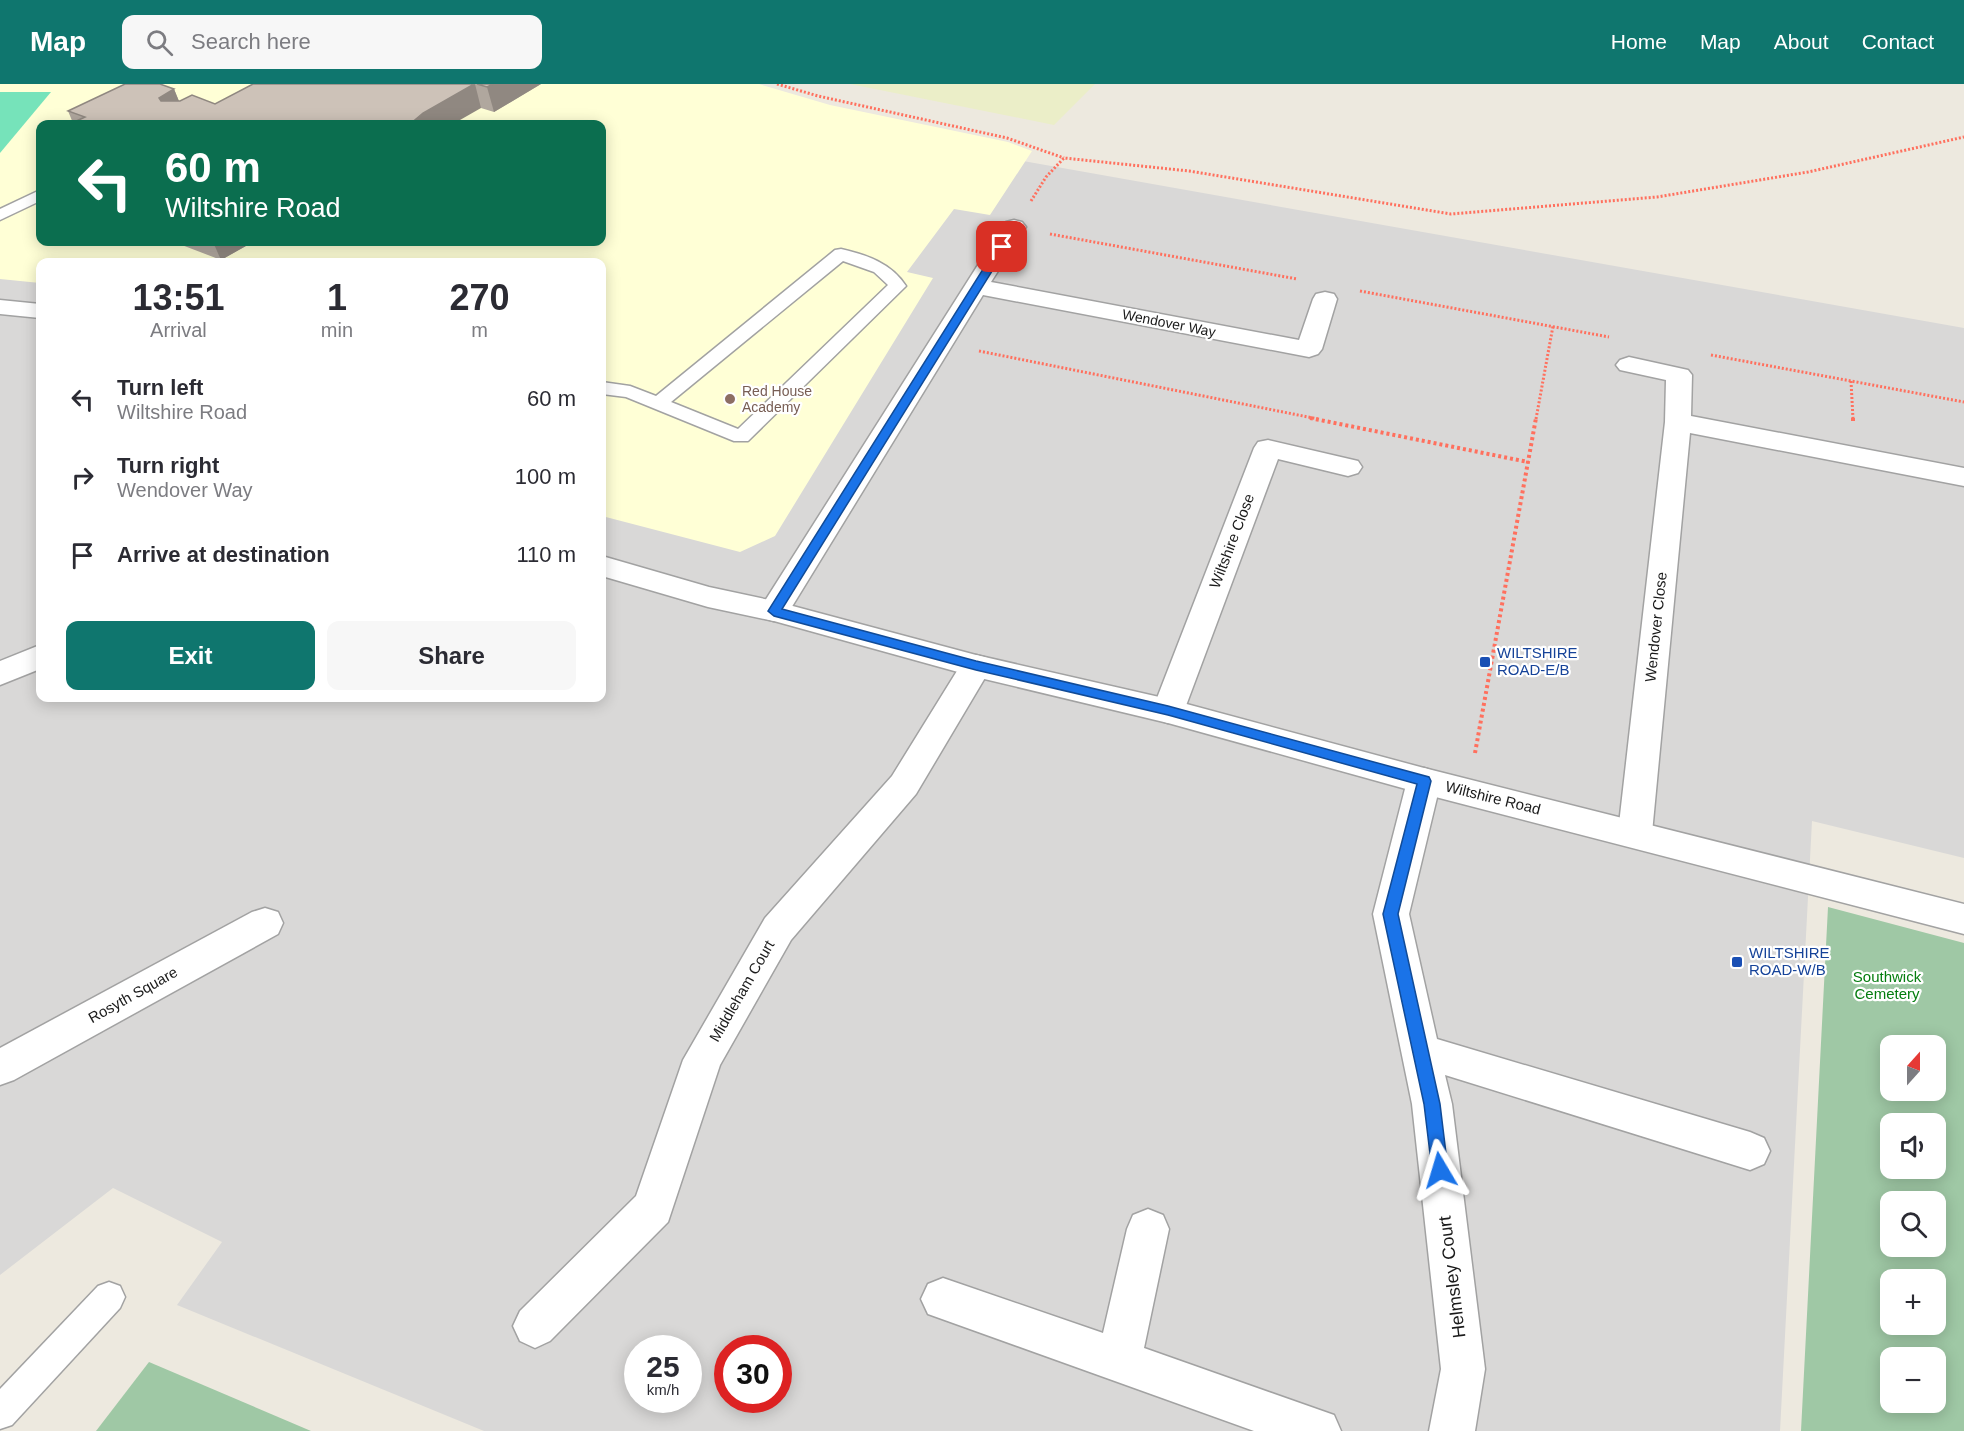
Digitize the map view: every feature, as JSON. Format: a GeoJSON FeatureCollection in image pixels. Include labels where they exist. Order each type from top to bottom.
{"type":"FeatureCollection","features":[{"type":"Feature","properties":{"kind":"street"},"geometry":{"type":"LineString","coordinates":[[774,611],[1014,227]]}},
{"type":"Feature","properties":{"kind":"street","name":"Wendover Way"},"geometry":{"type":"LineString","coordinates":[[977,287],[1309,349],[1325,299]]}},
{"type":"Feature","properties":{"kind":"street"},"geometry":{"type":"LineString","coordinates":[[0,307],[36,310]]}},
{"type":"Feature","properties":{"kind":"street","name":"Wendover Close"},"geometry":{"type":"LineString","coordinates":[[1629,365],[1679,375],[1678,422],[1635,833]]}},
{"type":"Feature","properties":{"kind":"street"},"geometry":{"type":"LineString","coordinates":[[1678,422],[1964,477]]}},
{"type":"Feature","properties":{"kind":"street","name":"Wiltshire Close"},"geometry":{"type":"LineString","coordinates":[[1168,711],[1268,448],[1348,467]]}},
{"type":"Feature","properties":{"kind":"street","name":"Wiltshire Road"},"geometry":{"type":"LineString","coordinates":[[606,567],[708,597],[774,611],[976,666],[1168,711],[1424,781],[1635,833],[1964,919]]}},
{"type":"Feature","properties":{"kind":"street"},"geometry":{"type":"LineString","coordinates":[[0,674],[36,658]]}},
{"type":"Feature","properties":{"kind":"street","name":"Middleham Court"},"geometry":{"type":"LineString","coordinates":[[535,1326],[653,1208],[702,1060],[778,929],[904,785],[976,666]]}},
{"type":"Feature","properties":{"kind":"street","name":"Helmsley Court"},"geometry":{"type":"LineString","coordinates":[[1424,781],[1391,914],[1432,1104],[1463,1369],[1452,1431]]}},
{"type":"Feature","properties":{"kind":"street","name":"Rosyth Square"},"geometry":{"type":"LineString","coordinates":[[0,1068],[265,923]]}},
{"type":"Feature","properties":{"kind":"street"},"geometry":{"type":"LineString","coordinates":[[1421,1051],[1750,1151]]}},
{"type":"Feature","properties":{"kind":"street"},"geometry":{"type":"LineString","coordinates":[[1119,1360],[1148,1228]]}},
{"type":"Feature","properties":{"kind":"street"},"geometry":{"type":"LineString","coordinates":[[943,1299],[1318,1431]]}},
{"type":"Feature","properties":{"kind":"lane"},"geometry":{"type":"LineString","coordinates":[[0,215],[36,197]]}},
{"type":"Feature","properties":{"kind":"lane"},"geometry":{"type":"LineString","coordinates":[[606,389],[630,392],[657,404],[741,437],[897,286],[886,270],[841,254],[657,404]]}},
{"type":"Feature","properties":{"kind":"lane"},"geometry":{"type":"LineString","coordinates":[[0,1413],[109,1297]]}},
{"type":"Feature","properties":{"kind":"path"},"geometry":{"type":"LineString","coordinates":[[777,84],[818,96],[1007,138],[1064,158],[1189,171],[1450,214],[1657,197],[1808,172],[1964,137]]}},
{"type":"Feature","properties":{"kind":"path"},"geometry":{"type":"LineString","coordinates":[[1064,158],[1046,177],[1014,227],[1307,281]]}},
{"type":"Feature","properties":{"kind":"path"},"geometry":{"type":"LineString","coordinates":[[1354,290],[1611,337]]}},
{"type":"Feature","properties":{"kind":"path"},"geometry":{"type":"LineString","coordinates":[[1468,792],[1553,326]]}},
{"type":"Feature","properties":{"kind":"path"},"geometry":{"type":"LineString","coordinates":[[942,344],[1528,462]]}},
{"type":"Feature","properties":{"kind":"path"},"geometry":{"type":"LineString","coordinates":[[1702,354],[1964,402]]}},
{"type":"Feature","properties":{"kind":"shaded area","name":"Red House Academy"},"geometry":{"type":"Polygon","coordinates":[[[0,84],[759,84],[830,105],[1008,142],[1032,151],[990,215],[954,209],[907,272],[933,278],[775,536],[740,552],[606,517],[606,258],[36,258],[36,283],[0,279],[0,84]]]}},
{"type":"Feature","properties":{"kind":"shaded area"},"geometry":{"type":"Polygon","coordinates":[[[850,84],[1095,84],[1054,125],[850,84]]]}},
{"type":"Feature","properties":{"kind":"shaded area"},"geometry":{"type":"Polygon","coordinates":[[[955,149],[1964,328],[1964,858],[1812,821],[1780,1431],[484,1431],[177,1305],[222,1242],[113,1188],[0,1275],[0,269],[36,267],[36,702],[606,702],[606,444],[955,149]]]}},
{"type":"Feature","properties":{"kind":"green space"},"geometry":{"type":"Polygon","coordinates":[[[0,92],[51,92],[0,153],[0,92]]]}},
{"type":"Feature","properties":{"kind":"green space","name":"Southwick Cemetery"},"geometry":{"type":"Polygon","coordinates":[[[1828,907],[1964,943],[1964,1431],[1801,1431],[1828,907]]]}},
{"type":"Feature","properties":{"kind":"green space"},"geometry":{"type":"Polygon","coordinates":[[[149,1362],[311,1431],[96,1431],[149,1362]]]}},
{"type":"Feature","properties":{"kind":"building"},"geometry":{"type":"Polygon","coordinates":[[[125,84],[160,84],[174,89],[159,98],[161,101],[180,101],[192,95],[215,104],[253,84],[474,84],[415,120],[79,120],[85,117],[68,111],[125,84]]]}},
{"type":"Feature","properties":{"kind":"building"},"geometry":{"type":"Polygon","coordinates":[[[477,84],[493,84],[487,87],[477,84]]]}},
{"type":"Feature","properties":{"kind":"place","name":"Red House Academy"},"geometry":{"type":"Point","coordinates":[730,399]}},
{"type":"Feature","properties":{"kind":"place","name":"WILTSHIRE ROAD-E/B"},"geometry":{"type":"Point","coordinates":[1485,662]}},
{"type":"Feature","properties":{"kind":"place","name":"WILTSHIRE ROAD-W/B"},"geometry":{"type":"Point","coordinates":[1737,962]}},
{"type":"Feature","properties":{"kind":"route"},"geometry":{"type":"LineString","coordinates":[[1002,247],[774,611],[976,666],[1168,711],[1424,781],[1391,914],[1432,1104],[1440,1170]]}}]}
